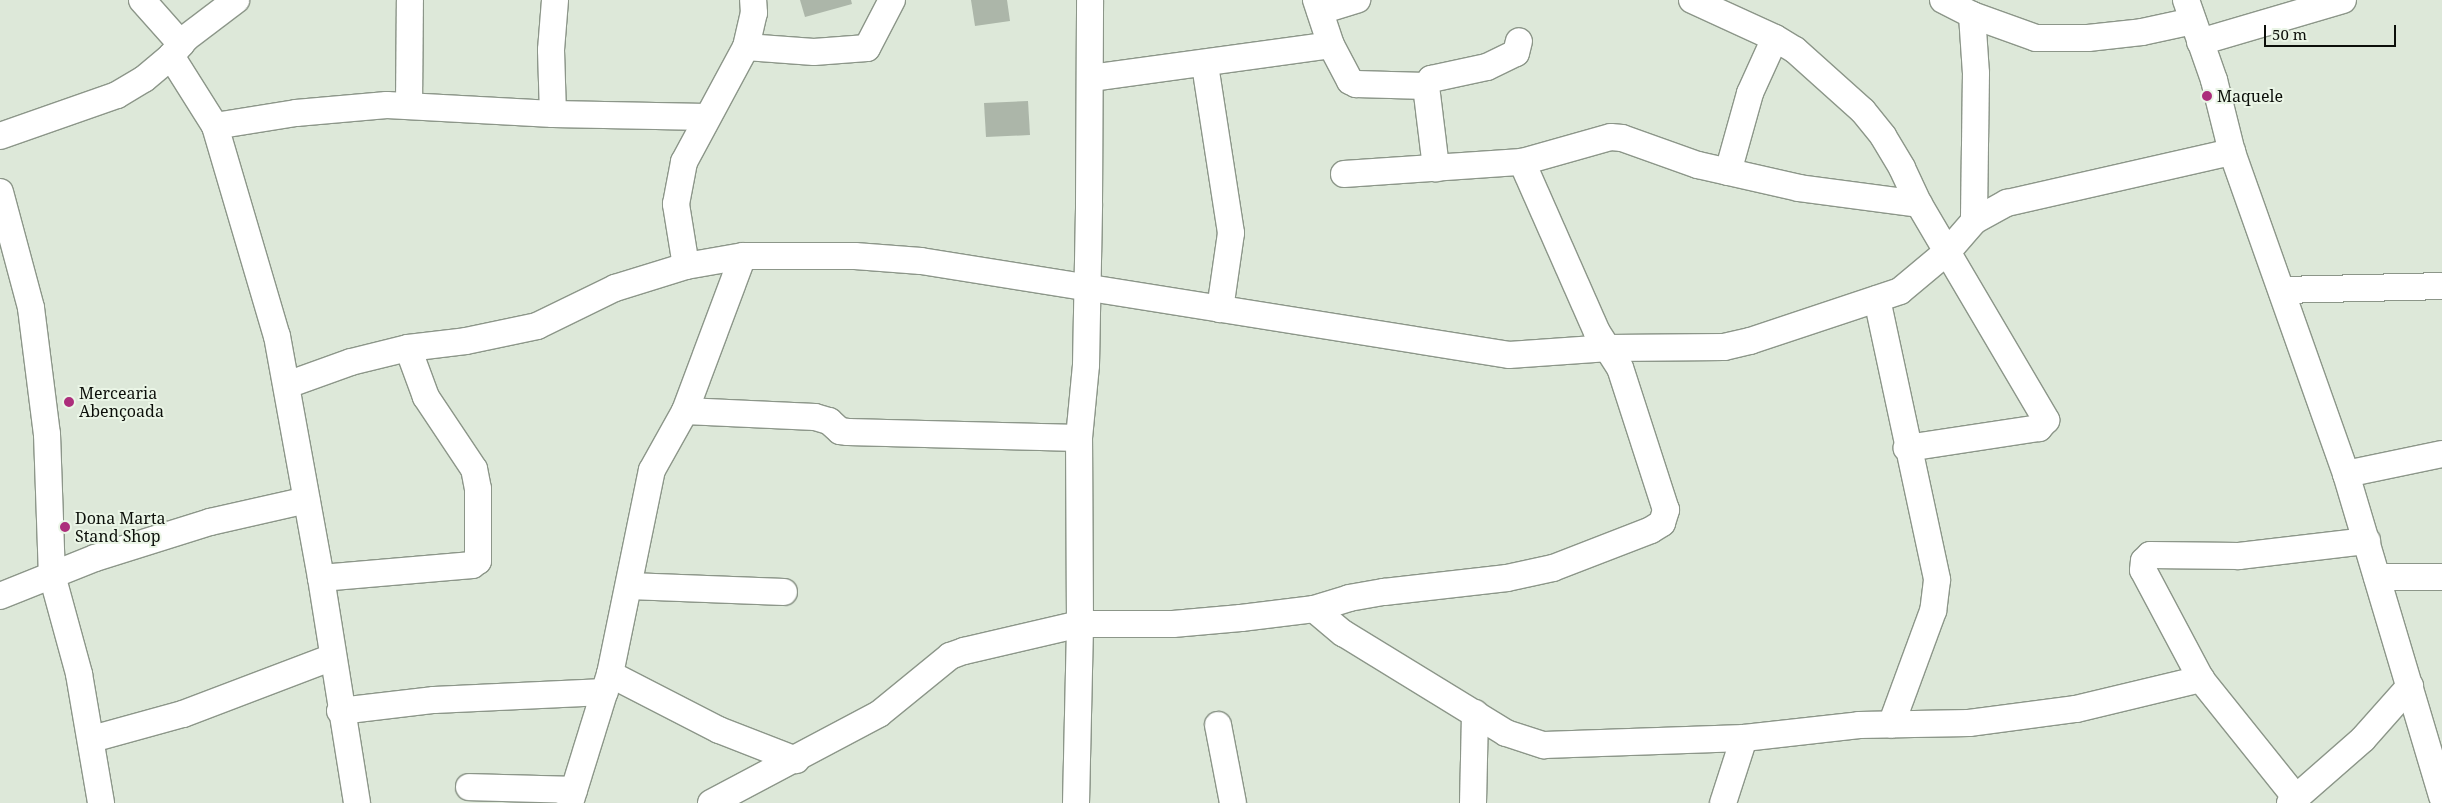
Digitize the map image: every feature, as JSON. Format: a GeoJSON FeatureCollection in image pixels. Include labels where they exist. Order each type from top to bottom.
{"type":"FeatureCollection","features":[{"type":"Feature","properties":{"kind":"street"},"geometry":{"type":"LineString","coordinates":[[142,0],[176,50],[214,126],[277,336],[321,578],[340,711],[357,803]]}},
{"type":"Feature","properties":{"kind":"street"},"geometry":{"type":"LineString","coordinates":[[0,136],[117,95],[144,79],[236,0]]}},
{"type":"Feature","properties":{"kind":"street"},"geometry":{"type":"LineString","coordinates":[[409,106],[410,0]]}},
{"type":"Feature","properties":{"kind":"street"},"geometry":{"type":"LineString","coordinates":[[553,114],[551,50],[555,0]]}},
{"type":"Feature","properties":{"kind":"street"},"geometry":{"type":"LineString","coordinates":[[686,266],[676,204],[684,162],[746,48],[754,13],[753,0]]}},
{"type":"Feature","properties":{"kind":"street"},"geometry":{"type":"LineString","coordinates":[[746,48],[814,52],[867,48],[892,0]]}},
{"type":"Feature","properties":{"kind":"street"},"geometry":{"type":"LineString","coordinates":[[1076,803],[1080,624],[1079,438],[1087,288],[1092,78],[1090,0]]}},
{"type":"Feature","properties":{"kind":"street"},"geometry":{"type":"LineString","coordinates":[[1357,0],[1318,6],[1331,45],[1350,81],[1356,84],[1426,86]]}},
{"type":"Feature","properties":{"kind":"street"},"geometry":{"type":"LineString","coordinates":[[1692,0],[1775,38],[1795,50],[1862,111],[1883,136],[1919,204],[1949,250],[2046,420],[2039,428],[1907,448]]}},
{"type":"Feature","properties":{"kind":"street"},"geometry":{"type":"LineString","coordinates":[[1943,0],[1972,15],[2036,38],[2124,34],[2193,21],[2343,0]]}},
{"type":"Feature","properties":{"kind":"street"},"geometry":{"type":"LineString","coordinates":[[1972,15],[1976,74],[1974,221]]}},
{"type":"Feature","properties":{"kind":"street"},"geometry":{"type":"LineString","coordinates":[[2193,21],[2214,80],[2232,152],[2346,474],[2442,797]]}},
{"type":"Feature","properties":{"kind":"street"},"geometry":{"type":"LineString","coordinates":[[1728,172],[1750,92],[1775,38]]}},
{"type":"Feature","properties":{"kind":"street"},"geometry":{"type":"LineString","coordinates":[[1436,168],[1426,86],[1431,79],[1487,67],[1516,53],[1519,41]]}},
{"type":"Feature","properties":{"kind":"street"},"geometry":{"type":"LineString","coordinates":[[1092,78],[1205,65],[1331,45]]}},
{"type":"Feature","properties":{"kind":"street"},"geometry":{"type":"LineString","coordinates":[[1205,65],[1231,233],[1220,309]]}},
{"type":"Feature","properties":{"kind":"street"},"geometry":{"type":"LineString","coordinates":[[214,126],[296,113],[386,105],[553,114],[707,117]]}},
{"type":"Feature","properties":{"kind":"street"},"geometry":{"type":"LineString","coordinates":[[1344,174],[1522,162],[1611,137],[1728,172],[1799,188],[1919,204]]}},
{"type":"Feature","properties":{"kind":"street"},"geometry":{"type":"LineString","coordinates":[[287,384],[351,362],[408,348],[466,341],[537,326],[615,288],[686,266],[744,256],[855,256],[921,261],[1509,355],[1609,348],[1724,347],[1750,341],[1900,291],[1949,250],[1974,221],[2007,203],[2232,152]]}},
{"type":"Feature","properties":{"kind":"street"},"geometry":{"type":"LineString","coordinates":[[711,803],[796,760],[879,714],[950,656],[1080,624],[1173,624],[1314,609],[1349,598],[1453,586],[1553,568],[1650,530],[1662,523],[1666,510],[1644,436],[1620,368],[1597,332],[1522,162]]}},
{"type":"Feature","properties":{"kind":"street"},"geometry":{"type":"LineString","coordinates":[[0,192],[31,308],[48,434],[52,574],[67,624],[92,739],[100,803]]}},
{"type":"Feature","properties":{"kind":"street"},"geometry":{"type":"LineString","coordinates":[[469,787],[572,796],[608,683],[652,470],[685,411],[744,256]]}},
{"type":"Feature","properties":{"kind":"street"},"geometry":{"type":"LineString","coordinates":[[2282,290],[2442,286]]}},
{"type":"Feature","properties":{"kind":"street"},"geometry":{"type":"LineString","coordinates":[[1877,299],[1907,448],[1937,580],[1937,596],[1891,725]]}},
{"type":"Feature","properties":{"kind":"street"},"geometry":{"type":"LineString","coordinates":[[321,578],[472,565],[478,561],[478,489],[474,468],[426,397],[408,348]]}},
{"type":"Feature","properties":{"kind":"street"},"geometry":{"type":"LineString","coordinates":[[685,411],[815,417],[830,421],[840,431],[848,432],[1079,438]]}},
{"type":"Feature","properties":{"kind":"street"},"geometry":{"type":"LineString","coordinates":[[2346,474],[2442,454]]}},
{"type":"Feature","properties":{"kind":"street"},"geometry":{"type":"LineString","coordinates":[[0,596],[34,585],[52,574],[210,522],[306,500]]}},
{"type":"Feature","properties":{"kind":"street"},"geometry":{"type":"LineString","coordinates":[[2366,541],[2239,556],[2150,555],[2144,562],[2143,570],[2201,679],[2294,801],[2363,739],[2410,686]]}},
{"type":"Feature","properties":{"kind":"street"},"geometry":{"type":"LineString","coordinates":[[2377,576],[2442,576]]}},
{"type":"Feature","properties":{"kind":"street"},"geometry":{"type":"LineString","coordinates":[[629,586],[784,592]]}},
{"type":"Feature","properties":{"kind":"street"},"geometry":{"type":"LineString","coordinates":[[1314,609],[1343,633],[1506,733],[1544,745],[1744,738],[1891,725],[1969,723],[2076,709],[2201,679]]}},
{"type":"Feature","properties":{"kind":"street"},"geometry":{"type":"LineString","coordinates":[[92,739],[183,714],[333,657]]}},
{"type":"Feature","properties":{"kind":"street"},"geometry":{"type":"LineString","coordinates":[[340,711],[608,683],[796,760]]}},
{"type":"Feature","properties":{"kind":"street"},"geometry":{"type":"LineString","coordinates":[[1473,803],[1475,713]]}},
{"type":"Feature","properties":{"kind":"street"},"geometry":{"type":"LineString","coordinates":[[1218,725],[1233,803]]}},
{"type":"Feature","properties":{"kind":"street"},"geometry":{"type":"LineString","coordinates":[[1723,803],[1744,738]]}},
{"type":"Feature","properties":{"kind":"building"},"geometry":{"type":"Polygon","coordinates":[[[800,0],[851,0],[852,4],[805,17],[800,0]]]}},
{"type":"Feature","properties":{"kind":"building"},"geometry":{"type":"Polygon","coordinates":[[[971,0],[1007,0],[1010,21],[975,26],[971,0]]]}},
{"type":"Feature","properties":{"kind":"building"},"geometry":{"type":"Polygon","coordinates":[[[1028,101],[1030,135],[986,137],[984,103],[1028,101]]]}},
{"type":"Feature","properties":{"kind":"place","name":"Maquele"},"geometry":{"type":"Point","coordinates":[2207,96]}},
{"type":"Feature","properties":{"kind":"place","name":"Mercearia Abençoada"},"geometry":{"type":"Point","coordinates":[69,402]}},
{"type":"Feature","properties":{"kind":"place","name":"Dona Marta Stand Shop"},"geometry":{"type":"Point","coordinates":[65,527]}}]}
